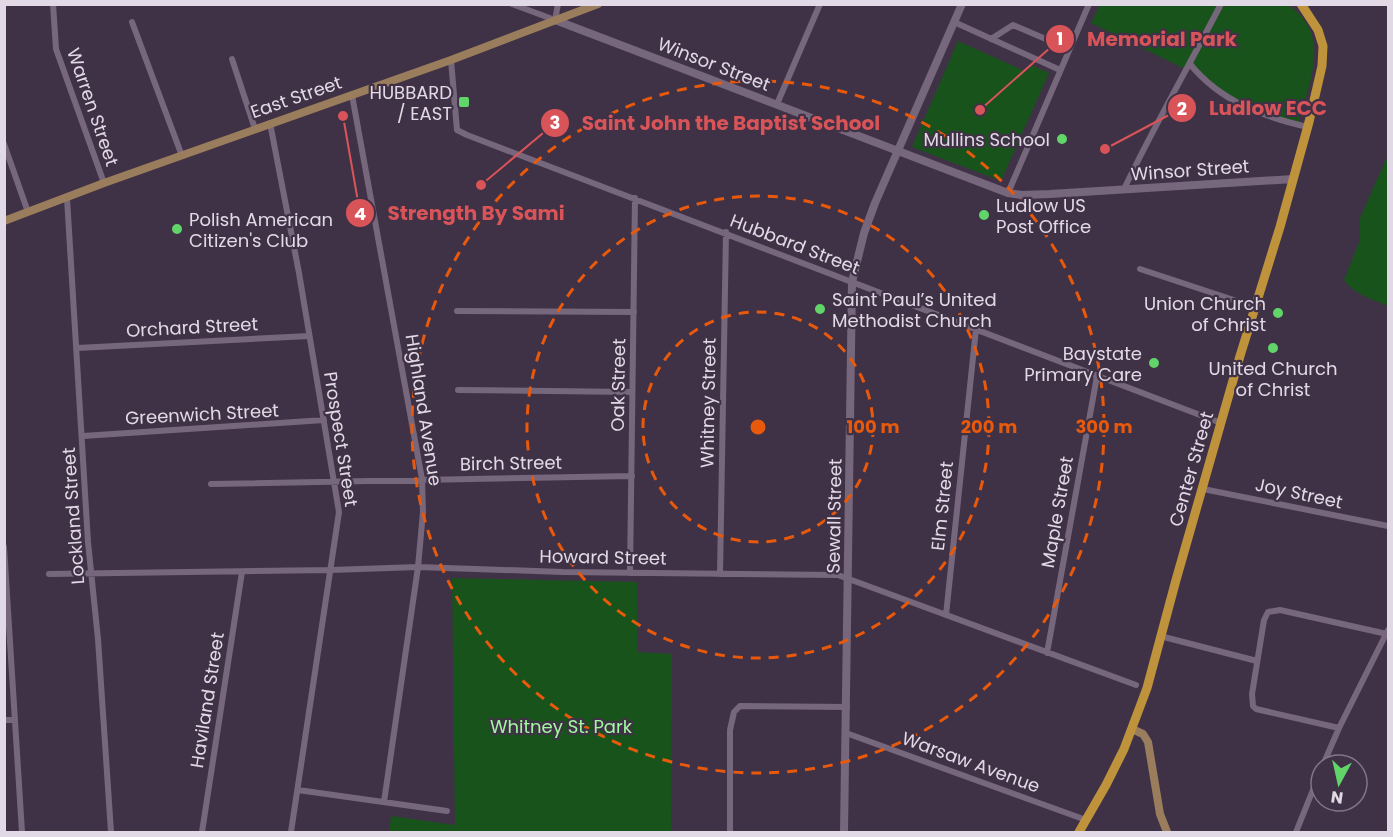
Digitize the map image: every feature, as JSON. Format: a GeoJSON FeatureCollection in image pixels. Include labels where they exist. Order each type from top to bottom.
{"type":"FeatureCollection","features":[{"type":"Feature","properties":{"kind":"main road","name":"East Street"},"geometry":{"type":"LineString","coordinates":[[4,221],[270,123],[451,60],[598,4]]}},
{"type":"Feature","properties":{"kind":"main road","name":"Center Street"},"geometry":{"type":"LineString","coordinates":[[1079,832],[1107,783],[1132,729],[1147,688],[1221,423],[1308,127],[1322,66],[1323,46],[1318,30],[1301,4]]}},
{"type":"Feature","properties":{"kind":"main road"},"geometry":{"type":"LineString","coordinates":[[1310,4],[1318,30]]}},
{"type":"Feature","properties":{"kind":"main road"},"geometry":{"type":"LineString","coordinates":[[1132,729],[1143,734],[1148,742],[1160,814],[1167,832]]}},
{"type":"Feature","properties":{"kind":"street","name":"Warren Street"},"geometry":{"type":"LineString","coordinates":[[53,4],[56,49],[104,183]]}},
{"type":"Feature","properties":{"kind":"street","name":"Winsor Street"},"geometry":{"type":"LineString","coordinates":[[512,4],[1008,193],[1023,195],[1293,179]]}},
{"type":"Feature","properties":{"kind":"street"},"geometry":{"type":"LineString","coordinates":[[555,20],[558,4]]}},
{"type":"Feature","properties":{"kind":"street"},"geometry":{"type":"LineString","coordinates":[[777,104],[820,4]]}},
{"type":"Feature","properties":{"kind":"street","name":"Sewall Street"},"geometry":{"type":"LineString","coordinates":[[844,832],[852,282],[864,233],[897,151],[962,4]]}},
{"type":"Feature","properties":{"kind":"street"},"geometry":{"type":"LineString","coordinates":[[1008,193],[1089,4]]}},
{"type":"Feature","properties":{"kind":"street"},"geometry":{"type":"LineString","coordinates":[[1124,189],[1149,137],[1221,4]]}},
{"type":"Feature","properties":{"kind":"street"},"geometry":{"type":"LineString","coordinates":[[132,22],[182,156]]}},
{"type":"Feature","properties":{"kind":"street"},"geometry":{"type":"LineString","coordinates":[[954,22],[1060,70]]}},
{"type":"Feature","properties":{"kind":"street"},"geometry":{"type":"LineString","coordinates":[[991,39],[1013,25],[1069,49]]}},
{"type":"Feature","properties":{"kind":"street"},"geometry":{"type":"LineString","coordinates":[[232,59],[255,129]]}},
{"type":"Feature","properties":{"kind":"street","name":"Hubbard Street"},"geometry":{"type":"LineString","coordinates":[[451,60],[457,130],[1221,423]]}},
{"type":"Feature","properties":{"kind":"street"},"geometry":{"type":"LineString","coordinates":[[1190,64],[1200,77],[1215,89],[1251,110],[1308,127]]}},
{"type":"Feature","properties":{"kind":"street","name":"Highland Avenue"},"geometry":{"type":"LineString","coordinates":[[352,95],[422,479],[423,512],[418,567],[384,802]]}},
{"type":"Feature","properties":{"kind":"street","name":"Prospect Street"},"geometry":{"type":"LineString","coordinates":[[270,123],[339,512],[291,832]]}},
{"type":"Feature","properties":{"kind":"street"},"geometry":{"type":"LineString","coordinates":[[4,144],[28,212]]}},
{"type":"Feature","properties":{"kind":"street","name":"Lockland Street"},"geometry":{"type":"LineString","coordinates":[[67,198],[91,574],[98,639],[111,832]]}},
{"type":"Feature","properties":{"kind":"street","name":"Oak Street"},"geometry":{"type":"LineString","coordinates":[[630,573],[635,198]]}},
{"type":"Feature","properties":{"kind":"street","name":"Whitney Street"},"geometry":{"type":"LineString","coordinates":[[720,574],[726,232]]}},
{"type":"Feature","properties":{"kind":"street"},"geometry":{"type":"LineString","coordinates":[[1140,269],[1255,307]]}},
{"type":"Feature","properties":{"kind":"street"},"geometry":{"type":"LineString","coordinates":[[457,311],[634,312]]}},
{"type":"Feature","properties":{"kind":"street","name":"Elm Street"},"geometry":{"type":"LineString","coordinates":[[946,615],[976,329]]}},
{"type":"Feature","properties":{"kind":"street","name":"Orchard Street"},"geometry":{"type":"LineString","coordinates":[[77,348],[309,336]]}},
{"type":"Feature","properties":{"kind":"street","name":"Maple Street"},"geometry":{"type":"LineString","coordinates":[[1047,652],[1097,376]]}},
{"type":"Feature","properties":{"kind":"street"},"geometry":{"type":"LineString","coordinates":[[458,390],[632,392]]}},
{"type":"Feature","properties":{"kind":"street","name":"Greenwich Street"},"geometry":{"type":"LineString","coordinates":[[83,436],[324,420]]}},
{"type":"Feature","properties":{"kind":"street","name":"Birch Street"},"geometry":{"type":"LineString","coordinates":[[211,484],[632,476]]}},
{"type":"Feature","properties":{"kind":"street","name":"Joy Street"},"geometry":{"type":"LineString","coordinates":[[1203,489],[1389,526]]}},
{"type":"Feature","properties":{"kind":"street"},"geometry":{"type":"LineString","coordinates":[[4,547],[22,832]]}},
{"type":"Feature","properties":{"kind":"street","name":"Howard Street"},"geometry":{"type":"LineString","coordinates":[[49,574],[418,567],[630,573],[838,575],[1136,685]]}},
{"type":"Feature","properties":{"kind":"street","name":"Haviland Street"},"geometry":{"type":"LineString","coordinates":[[202,832],[242,572]]}},
{"type":"Feature","properties":{"kind":"street"},"geometry":{"type":"LineString","coordinates":[[1328,753],[1388,632],[1280,610],[1268,612],[1264,620],[1257,661],[1252,694],[1253,706],[1256,709],[1339,728]]}},
{"type":"Feature","properties":{"kind":"street"},"geometry":{"type":"LineString","coordinates":[[1160,636],[1257,661]]}},
{"type":"Feature","properties":{"kind":"street"},"geometry":{"type":"LineString","coordinates":[[730,832],[730,730],[734,712],[740,706],[847,707]]}},
{"type":"Feature","properties":{"kind":"street"},"geometry":{"type":"LineString","coordinates":[[4,720],[15,720]]}},
{"type":"Feature","properties":{"kind":"street","name":"Warsaw Avenue"},"geometry":{"type":"LineString","coordinates":[[846,733],[1086,820]]}},
{"type":"Feature","properties":{"kind":"street"},"geometry":{"type":"LineString","coordinates":[[298,790],[447,811]]}},
{"type":"Feature","properties":{"kind":"street"},"geometry":{"type":"LineString","coordinates":[[1296,832],[1309,800]]}},
{"type":"Feature","properties":{"kind":"green space"},"geometry":{"type":"Polygon","coordinates":[[[1100,5],[1288,5],[1302,17],[1310,30],[1314,45],[1312,76],[1298,125],[1241,105],[1211,86],[1191,65],[1187,70],[1091,23],[1100,5]]]}},
{"type":"Feature","properties":{"kind":"green space"},"geometry":{"type":"Polygon","coordinates":[[[958,41],[1027,72],[1031,65],[1049,73],[1001,181],[912,147],[958,41]]]}},
{"type":"Feature","properties":{"kind":"green space"},"geometry":{"type":"Polygon","coordinates":[[[1386,159],[1388,161],[1388,306],[1359,293],[1344,280],[1360,240],[1360,218],[1386,159]]]}},
{"type":"Feature","properties":{"kind":"green space","name":"Whitney St. Park"},"geometry":{"type":"Polygon","coordinates":[[[452,578],[637,582],[637,652],[672,654],[671,832],[389,832],[391,816],[455,825],[452,578]]]}},
{"type":"Feature","properties":{"kind":"place","name":"HUBBARD / EAST"},"geometry":{"type":"Point","coordinates":[464,102]}},
{"type":"Feature","properties":{"kind":"place","name":"Memorial Park"},"geometry":{"type":"Point","coordinates":[980,110]}},
{"type":"Feature","properties":{"kind":"place","name":"Strength By Sami"},"geometry":{"type":"Point","coordinates":[343,116]}},
{"type":"Feature","properties":{"kind":"place","name":"Mullins School"},"geometry":{"type":"Point","coordinates":[1062,139]}},
{"type":"Feature","properties":{"kind":"place","name":"Ludlow ECC"},"geometry":{"type":"Point","coordinates":[1105,149]}},
{"type":"Feature","properties":{"kind":"place","name":"Saint John the Baptist School"},"geometry":{"type":"Point","coordinates":[481,185]}},
{"type":"Feature","properties":{"kind":"place","name":"Ludlow US Post Office"},"geometry":{"type":"Point","coordinates":[984,215]}},
{"type":"Feature","properties":{"kind":"place","name":"Polish American Citizen's Club"},"geometry":{"type":"Point","coordinates":[177,229]}},
{"type":"Feature","properties":{"kind":"place","name":"Saint Paul’s United Methodist Church"},"geometry":{"type":"Point","coordinates":[820,309]}},
{"type":"Feature","properties":{"kind":"place","name":"Union Church of Christ"},"geometry":{"type":"Point","coordinates":[1278,313]}},
{"type":"Feature","properties":{"kind":"place","name":"United Church of Christ"},"geometry":{"type":"Point","coordinates":[1273,348]}},
{"type":"Feature","properties":{"kind":"place","name":"Baystate Primary Care"},"geometry":{"type":"Point","coordinates":[1154,363]}}]}
